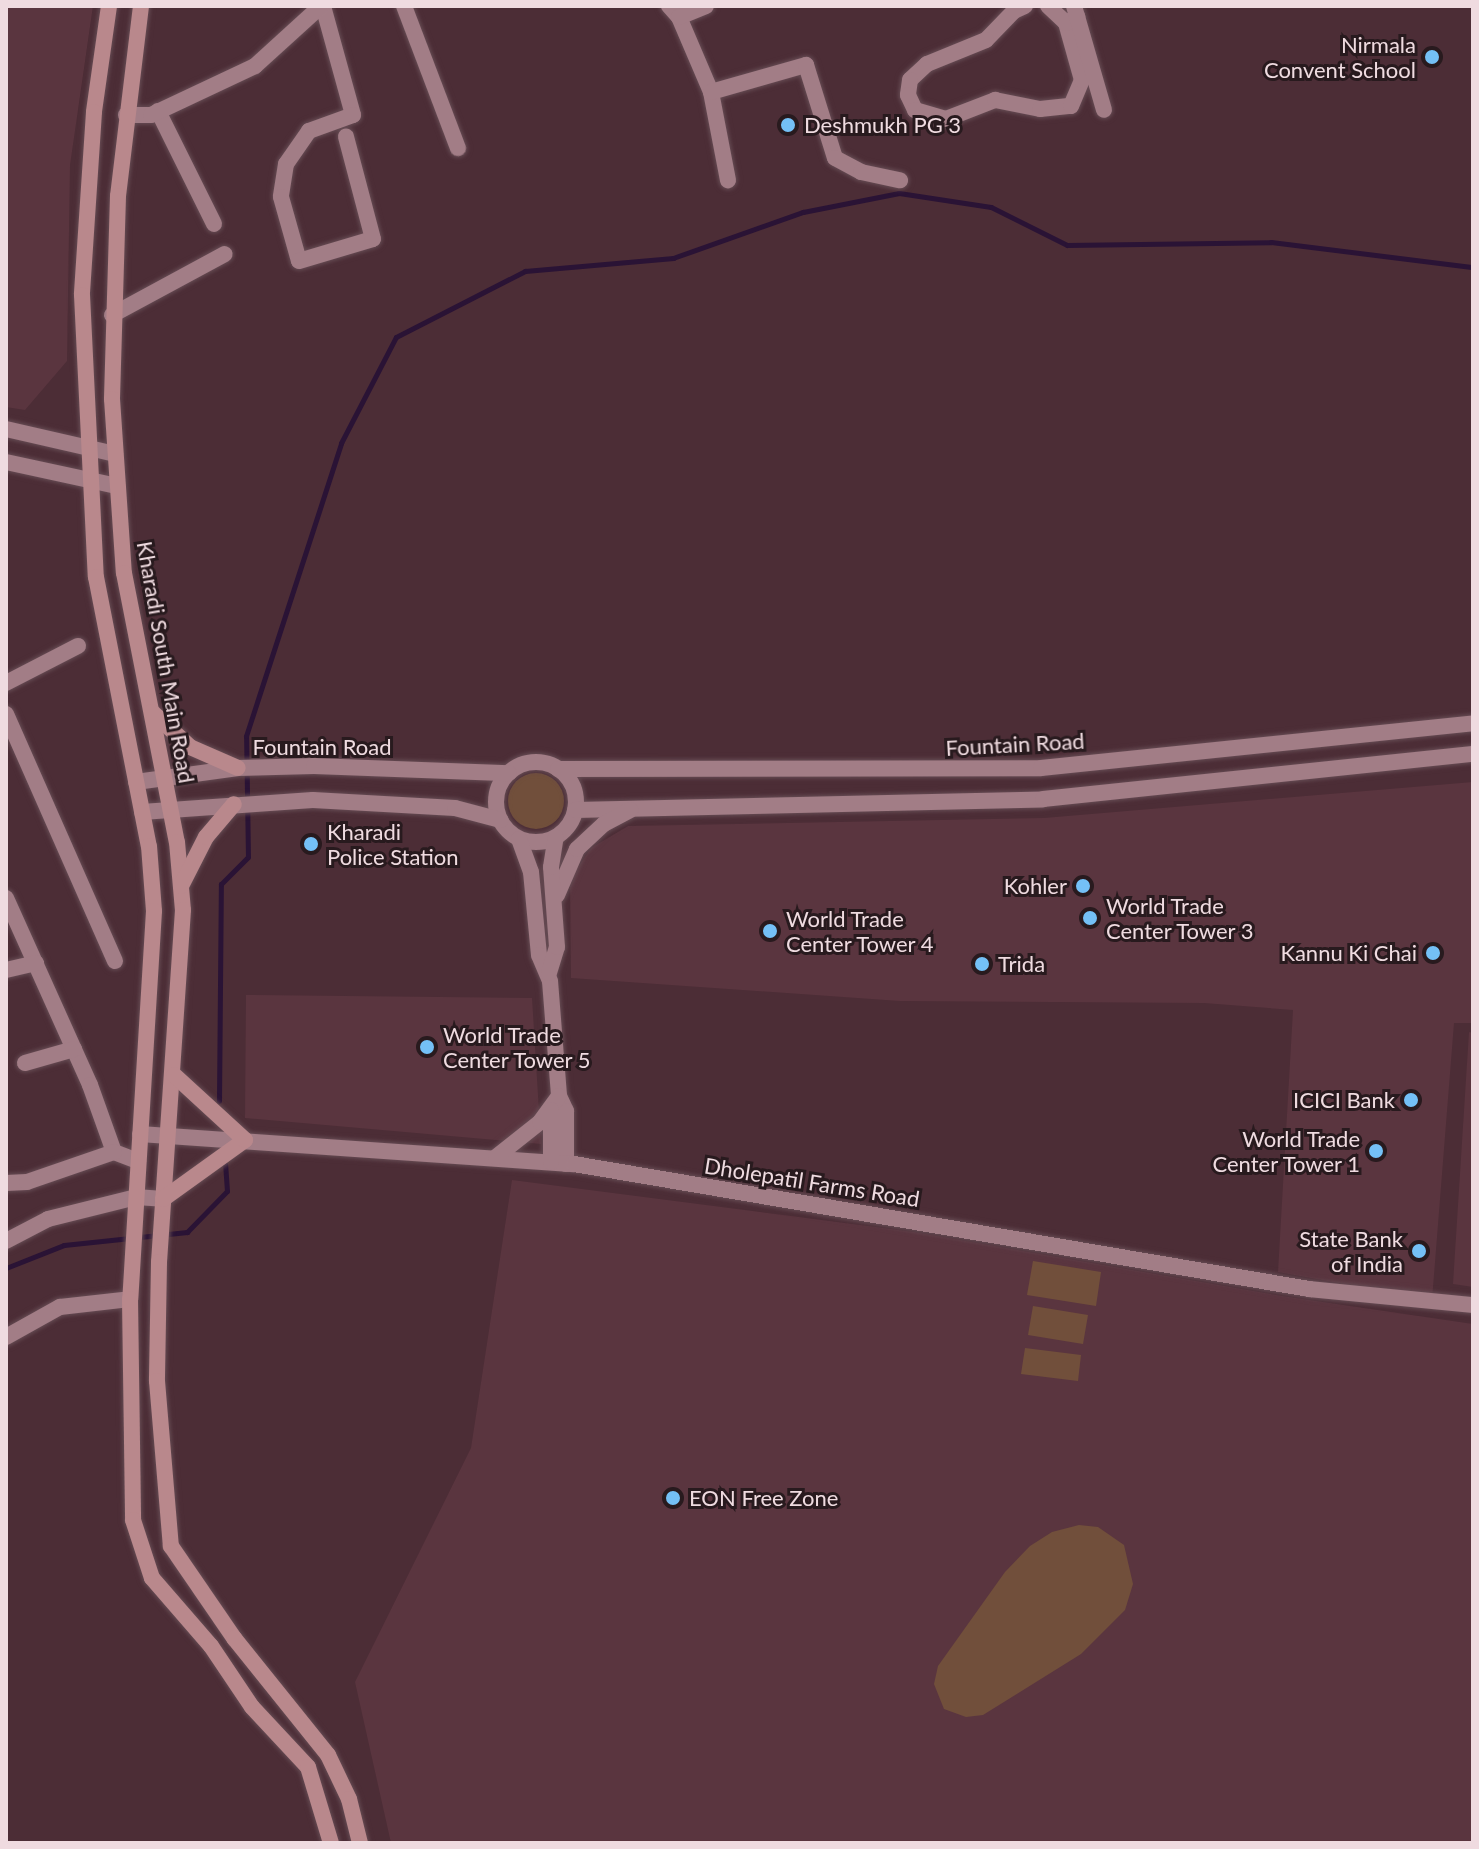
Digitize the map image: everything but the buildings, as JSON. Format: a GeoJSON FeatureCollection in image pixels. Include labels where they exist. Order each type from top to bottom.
{"type":"FeatureCollection","features":[{"type":"Feature","properties":{"kind":"main road"},"geometry":{"type":"LineString","coordinates":[[109,6],[87,193],[82,295],[86,445],[96,577],[142,812],[154,911],[130,1299],[130,1486],[133,1520],[152,1578],[211,1646],[252,1707],[308,1767],[331,1843]]}},
{"type":"Feature","properties":{"kind":"main road","name":"Kharadi South Main Road"},"geometry":{"type":"LineString","coordinates":[[141,6],[126,115],[112,315],[115,454],[124,573],[170,809],[181,886],[174,1075],[159,1254],[157,1381],[171,1546],[234,1638],[328,1755],[349,1799],[360,1843]]}},
{"type":"Feature","properties":{"kind":"main road"},"geometry":{"type":"LineString","coordinates":[[152,712],[190,747],[240,768]]}},
{"type":"Feature","properties":{"kind":"main road"},"geometry":{"type":"LineString","coordinates":[[181,886],[206,837],[238,804]]}},
{"type":"Feature","properties":{"kind":"main road"},"geometry":{"type":"LineString","coordinates":[[163,1208],[245,1140],[185,1091],[174,1075]]}},
{"type":"Feature","properties":{"kind":"main road"},"geometry":{"type":"LineString","coordinates":[[132,1253],[159,1254]]}},
{"type":"Feature","properties":{"kind":"street"},"geometry":{"type":"LineString","coordinates":[[126,115],[158,111],[255,66],[322,6],[353,115],[309,131],[286,164],[281,197],[299,261],[373,239],[346,137]]}},
{"type":"Feature","properties":{"kind":"street"},"geometry":{"type":"LineString","coordinates":[[404,6],[458,148]]}},
{"type":"Feature","properties":{"kind":"street"},"geometry":{"type":"LineString","coordinates":[[706,6],[674,11],[711,92],[728,180]]}},
{"type":"Feature","properties":{"kind":"street"},"geometry":{"type":"LineString","coordinates":[[1025,6],[986,40],[927,64],[910,80],[908,95],[915,110],[946,119],[995,100],[1040,109],[1071,106],[1082,80],[1072,15]]}},
{"type":"Feature","properties":{"kind":"street"},"geometry":{"type":"LineString","coordinates":[[1048,6],[1072,15]]}},
{"type":"Feature","properties":{"kind":"street"},"geometry":{"type":"LineString","coordinates":[[1072,15],[1104,110]]}},
{"type":"Feature","properties":{"kind":"street"},"geometry":{"type":"LineString","coordinates":[[711,92],[806,65],[835,158],[861,172],[900,180]]}},
{"type":"Feature","properties":{"kind":"street"},"geometry":{"type":"LineString","coordinates":[[158,111],[214,224]]}},
{"type":"Feature","properties":{"kind":"street"},"geometry":{"type":"LineString","coordinates":[[112,315],[225,254]]}},
{"type":"Feature","properties":{"kind":"street"},"geometry":{"type":"LineString","coordinates":[[6,429],[115,454]]}},
{"type":"Feature","properties":{"kind":"street"},"geometry":{"type":"LineString","coordinates":[[6,462],[117,486]]}},
{"type":"Feature","properties":{"kind":"street"},"geometry":{"type":"LineString","coordinates":[[6,683],[78,646]]}},
{"type":"Feature","properties":{"kind":"street"},"geometry":{"type":"LineString","coordinates":[[6,714],[115,961]]}},
{"type":"Feature","properties":{"kind":"street","name":"Fountain Road"},"geometry":{"type":"LineString","coordinates":[[136,782],[240,768],[509,773],[536,762],[558,769],[1041,768],[1473,723]]}},
{"type":"Feature","properties":{"kind":"street"},"geometry":{"type":"LineString","coordinates":[[575,810],[1043,799],[1473,754]]}},
{"type":"Feature","properties":{"kind":"street"},"geometry":{"type":"LineString","coordinates":[[555,1103],[549,973],[557,947],[551,867],[556,837],[575,810],[573,787],[558,769]]}},
{"type":"Feature","properties":{"kind":"street"},"geometry":{"type":"LineString","coordinates":[[500,820],[497,791],[509,773]]}},
{"type":"Feature","properties":{"kind":"street"},"geometry":{"type":"LineString","coordinates":[[142,812],[264,802],[455,808],[500,820],[519,839],[531,872],[539,955],[549,973]]}},
{"type":"Feature","properties":{"kind":"street"},"geometry":{"type":"LineString","coordinates":[[555,908],[560,882],[577,849],[604,824],[636,807]]}},
{"type":"Feature","properties":{"kind":"street"},"geometry":{"type":"LineString","coordinates":[[519,839],[538,843],[556,837]]}},
{"type":"Feature","properties":{"kind":"street"},"geometry":{"type":"LineString","coordinates":[[6,898],[74,1049],[114,1152]]}},
{"type":"Feature","properties":{"kind":"street"},"geometry":{"type":"LineString","coordinates":[[6,970],[36,963]]}},
{"type":"Feature","properties":{"kind":"street"},"geometry":{"type":"LineString","coordinates":[[25,1063],[74,1049]]}},
{"type":"Feature","properties":{"kind":"street"},"geometry":{"type":"LineString","coordinates":[[496,1157],[555,1103]]}},
{"type":"Feature","properties":{"kind":"street"},"geometry":{"type":"LineString","coordinates":[[555,1103],[566,1111],[558,1163]]}},
{"type":"Feature","properties":{"kind":"street","name":"Dholepatil Farms Road"},"geometry":{"type":"LineString","coordinates":[[140,1134],[558,1163],[1309,1289],[1473,1305]]}},
{"type":"Feature","properties":{"kind":"street"},"geometry":{"type":"LineString","coordinates":[[6,1183],[27,1182],[114,1152],[138,1161]]}},
{"type":"Feature","properties":{"kind":"street"},"geometry":{"type":"LineString","coordinates":[[6,1241],[48,1219],[136,1197],[163,1208]]}},
{"type":"Feature","properties":{"kind":"street"},"geometry":{"type":"LineString","coordinates":[[6,1337],[60,1307],[130,1299]]}},
{"type":"Feature","properties":{"kind":"shaded area"},"geometry":{"type":"Polygon","coordinates":[[[6,6],[93,6],[70,165],[67,361],[25,410],[6,407],[6,6]]]}},
{"type":"Feature","properties":{"kind":"shaded area"},"geometry":{"type":"Polygon","coordinates":[[[536,773],[556,781],[564,801],[556,821],[536,829],[516,821],[508,801],[516,781],[536,773]]]}},
{"type":"Feature","properties":{"kind":"shaded area"},"geometry":{"type":"Polygon","coordinates":[[[1473,782],[1473,1023],[1454,1023],[1432,1300],[1278,1272],[1293,1010],[1204,1003],[900,1001],[571,978],[570,879],[591,848],[628,826],[1044,818],[1473,782]]]}},
{"type":"Feature","properties":{"kind":"shaded area"},"geometry":{"type":"Polygon","coordinates":[[[246,995],[532,998],[541,1144],[245,1118],[246,995]]]}},
{"type":"Feature","properties":{"kind":"shaded area"},"geometry":{"type":"Polygon","coordinates":[[[1469,1032],[1473,1033],[1473,1287],[1453,1284],[1469,1032]]]}},
{"type":"Feature","properties":{"kind":"shaded area","name":"EON Free Zone"},"geometry":{"type":"Polygon","coordinates":[[[512,1180],[914,1232],[1282,1296],[1473,1324],[1473,1843],[391,1843],[355,1682],[471,1448],[512,1180]]]}},
{"type":"Feature","properties":{"kind":"shaded area"},"geometry":{"type":"Polygon","coordinates":[[[1033,1261],[1101,1272],[1096,1306],[1027,1295],[1033,1261]]]}},
{"type":"Feature","properties":{"kind":"shaded area"},"geometry":{"type":"Polygon","coordinates":[[[1033,1306],[1088,1315],[1083,1344],[1028,1335],[1033,1306]]]}},
{"type":"Feature","properties":{"kind":"shaded area"},"geometry":{"type":"Polygon","coordinates":[[[1025,1348],[1081,1355],[1078,1381],[1021,1374],[1025,1348]]]}},
{"type":"Feature","properties":{"kind":"shaded area"},"geometry":{"type":"Polygon","coordinates":[[[1079,1525],[1098,1527],[1124,1545],[1133,1584],[1125,1610],[1081,1654],[983,1715],[966,1717],[944,1709],[934,1684],[938,1666],[1005,1572],[1030,1546],[1052,1532],[1079,1525]]]}},
{"type":"Feature","properties":{"kind":"waterway"},"geometry":{"type":"LineString","coordinates":[[219,1101],[221,884],[248,857],[246,736],[341,443],[396,337],[525,271],[673,258],[803,212],[899,193],[991,207],[1067,245],[1271,242],[1473,267]]}},
{"type":"Feature","properties":{"kind":"waterway"},"geometry":{"type":"LineString","coordinates":[[6,1268],[64,1245],[187,1232],[227,1191],[225,1164]]}},
{"type":"Feature","properties":{"kind":"place","name":"Nirmala Convent School"},"geometry":{"type":"Point","coordinates":[1432,57]}},
{"type":"Feature","properties":{"kind":"place","name":"Deshmukh PG 3"},"geometry":{"type":"Point","coordinates":[788,125]}},
{"type":"Feature","properties":{"kind":"place","name":"Kharadi Police Station"},"geometry":{"type":"Point","coordinates":[311,844]}},
{"type":"Feature","properties":{"kind":"place","name":"Kohler"},"geometry":{"type":"Point","coordinates":[1083,886]}},
{"type":"Feature","properties":{"kind":"place","name":"World Trade Center Tower 3"},"geometry":{"type":"Point","coordinates":[1090,918]}},
{"type":"Feature","properties":{"kind":"place","name":"World Trade Center Tower 4"},"geometry":{"type":"Point","coordinates":[770,931]}},
{"type":"Feature","properties":{"kind":"place","name":"Kannu Ki Chai"},"geometry":{"type":"Point","coordinates":[1433,953]}},
{"type":"Feature","properties":{"kind":"place","name":"Trida"},"geometry":{"type":"Point","coordinates":[982,964]}},
{"type":"Feature","properties":{"kind":"place","name":"World Trade Center Tower 5"},"geometry":{"type":"Point","coordinates":[427,1047]}},
{"type":"Feature","properties":{"kind":"place","name":"ICICI Bank"},"geometry":{"type":"Point","coordinates":[1411,1100]}},
{"type":"Feature","properties":{"kind":"place","name":"World Trade Center Tower 1"},"geometry":{"type":"Point","coordinates":[1376,1151]}},
{"type":"Feature","properties":{"kind":"place","name":"State Bank of India"},"geometry":{"type":"Point","coordinates":[1419,1251]}},
{"type":"Feature","properties":{"kind":"place","name":"EON Free Zone"},"geometry":{"type":"Point","coordinates":[673,1498]}}]}
